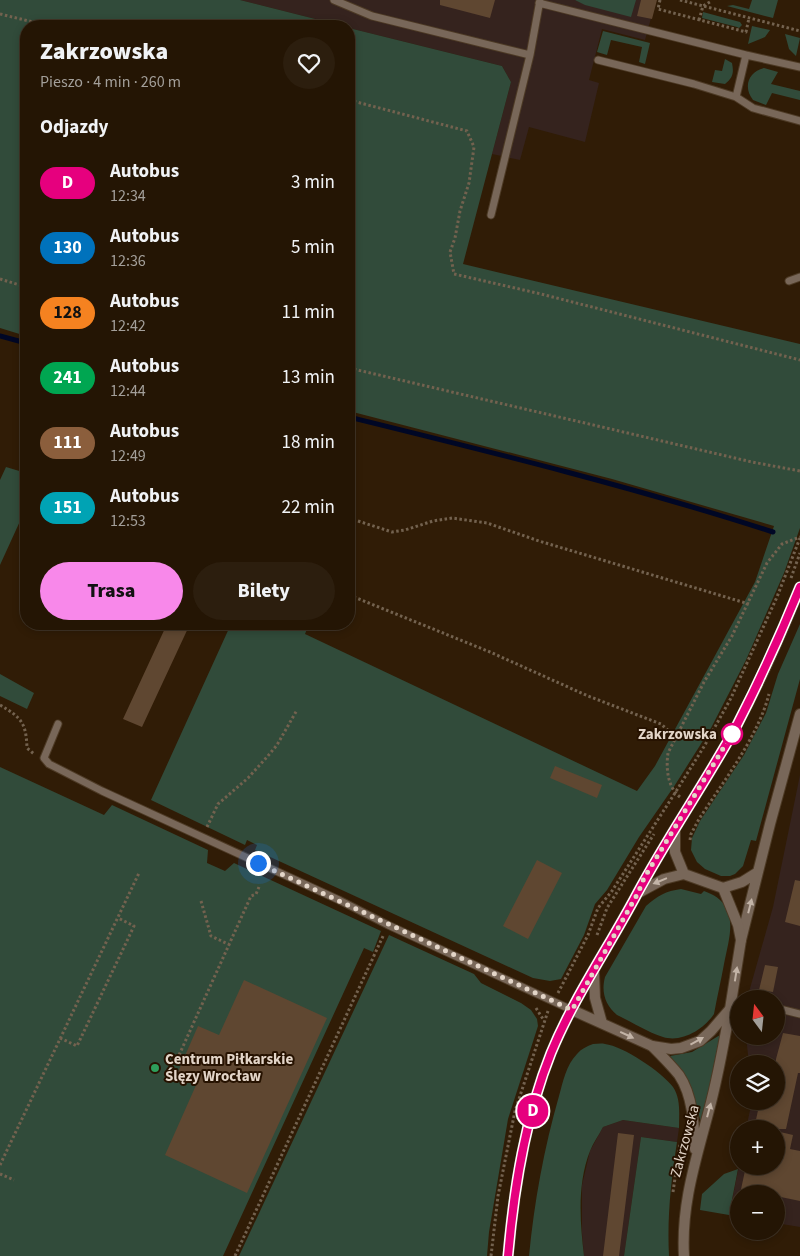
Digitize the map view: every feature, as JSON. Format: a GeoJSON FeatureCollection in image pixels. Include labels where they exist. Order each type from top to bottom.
{"type":"FeatureCollection","features":[{"type":"Feature","properties":{"kind":"street"},"geometry":{"type":"LineString","coordinates":[[508,1256],[513,1207],[525,1142],[536,1097],[551,1054],[594,968],[638,893],[644,878],[676,829],[737,724],[784,628],[800,587]]}},
{"type":"Feature","properties":{"kind":"street","name":"Zakrzowska"},"geometry":{"type":"LineString","coordinates":[[737,990],[741,940],[800,714]]}},
{"type":"Feature","properties":{"kind":"street"},"geometry":{"type":"LineString","coordinates":[[676,829],[675,852],[684,874]]}},
{"type":"Feature","properties":{"kind":"street"},"geometry":{"type":"LineString","coordinates":[[638,893],[664,879],[684,874],[723,888],[742,882],[758,872]]}},
{"type":"Feature","properties":{"kind":"street"},"geometry":{"type":"LineString","coordinates":[[723,888],[738,925],[741,940]]}},
{"type":"Feature","properties":{"kind":"street"},"geometry":{"type":"LineString","coordinates":[[594,968],[593,984],[595,998],[602,1023]]}},
{"type":"Feature","properties":{"kind":"street"},"geometry":{"type":"LineString","coordinates":[[572,1010],[652,1046],[671,1049],[692,1045],[700,1041],[730,1009]]}},
{"type":"Feature","properties":{"kind":"street","name":"Zakrzowska"},"geometry":{"type":"LineString","coordinates":[[684,1256],[683,1239],[686,1205],[695,1157],[714,1092],[730,1009]]}},
{"type":"Feature","properties":{"kind":"street"},"geometry":{"type":"LineString","coordinates":[[652,1046],[684,1083],[692,1113],[695,1157]]}},
{"type":"Feature","properties":{"kind":"lane"},"geometry":{"type":"LineString","coordinates":[[334,0],[372,16],[530,55]]}},
{"type":"Feature","properties":{"kind":"lane"},"geometry":{"type":"LineString","coordinates":[[490,216],[530,55],[539,2],[800,67]]}},
{"type":"Feature","properties":{"kind":"lane"},"geometry":{"type":"LineString","coordinates":[[736,97],[746,55]]}},
{"type":"Feature","properties":{"kind":"lane"},"geometry":{"type":"LineString","coordinates":[[598,60],[694,84],[736,97],[753,108],[800,120]]}},
{"type":"Feature","properties":{"kind":"lane"},"geometry":{"type":"LineString","coordinates":[[788,282],[800,277]]}},
{"type":"Feature","properties":{"kind":"lane"},"geometry":{"type":"LineString","coordinates":[[58,724],[44,758],[49,764],[572,1010]]}},
{"type":"Feature","properties":{"kind":"lane"},"geometry":{"type":"LineString","coordinates":[[785,1010],[800,1014]]}},
{"type":"Feature","properties":{"kind":"path"},"geometry":{"type":"LineString","coordinates":[[660,0],[658,9],[746,32],[749,18]]}},
{"type":"Feature","properties":{"kind":"path"},"geometry":{"type":"LineString","coordinates":[[680,0],[800,32]]}},
{"type":"Feature","properties":{"kind":"path"},"geometry":{"type":"LineString","coordinates":[[699,20],[703,6],[710,2],[710,0]]}},
{"type":"Feature","properties":{"kind":"path"},"geometry":{"type":"LineString","coordinates":[[0,14],[25,20]]}},
{"type":"Feature","properties":{"kind":"path"},"geometry":{"type":"LineString","coordinates":[[355,102],[467,131],[474,147],[469,183],[450,252],[454,274],[541,294],[800,360]]}},
{"type":"Feature","properties":{"kind":"path"},"geometry":{"type":"LineString","coordinates":[[0,279],[20,285]]}},
{"type":"Feature","properties":{"kind":"path"},"geometry":{"type":"LineString","coordinates":[[355,369],[459,392],[742,460],[800,471]]}},
{"type":"Feature","properties":{"kind":"path"},"geometry":{"type":"LineString","coordinates":[[358,521],[392,532],[452,518],[487,523],[539,541],[749,604]]}},
{"type":"Feature","properties":{"kind":"path"},"geometry":{"type":"LineString","coordinates":[[676,794],[672,789],[666,765],[672,742],[749,604],[767,562],[782,544],[800,537]]}},
{"type":"Feature","properties":{"kind":"path"},"geometry":{"type":"LineString","coordinates":[[568,981],[562,986],[588,936],[598,908],[612,891],[676,794],[731,698],[778,597],[800,537]]}},
{"type":"Feature","properties":{"kind":"path"},"geometry":{"type":"LineString","coordinates":[[790,580],[800,552]]}},
{"type":"Feature","properties":{"kind":"path"},"geometry":{"type":"LineString","coordinates":[[355,597],[490,652],[588,696],[661,724],[670,732],[672,742]]}},
{"type":"Feature","properties":{"kind":"path"},"geometry":{"type":"LineString","coordinates":[[724,720],[742,686]]}},
{"type":"Feature","properties":{"kind":"path"},"geometry":{"type":"LineString","coordinates":[[0,706],[22,720],[25,727],[27,748],[32,753],[44,758]]}},
{"type":"Feature","properties":{"kind":"path"},"geometry":{"type":"LineString","coordinates":[[203,837],[218,804],[248,778],[268,757],[297,710]]}},
{"type":"Feature","properties":{"kind":"path"},"geometry":{"type":"LineString","coordinates":[[674,804],[682,792]]}},
{"type":"Feature","properties":{"kind":"path"},"geometry":{"type":"LineString","coordinates":[[689,842],[699,819]]}},
{"type":"Feature","properties":{"kind":"path"},"geometry":{"type":"LineString","coordinates":[[595,940],[607,908],[649,842]]}},
{"type":"Feature","properties":{"kind":"path"},"geometry":{"type":"LineString","coordinates":[[0,1165],[139,873]]}},
{"type":"Feature","properties":{"kind":"path"},"geometry":{"type":"LineString","coordinates":[[175,1064],[252,896],[256,894],[260,887]]}},
{"type":"Feature","properties":{"kind":"path"},"geometry":{"type":"LineString","coordinates":[[201,900],[211,936],[230,945]]}},
{"type":"Feature","properties":{"kind":"path"},"geometry":{"type":"LineString","coordinates":[[60,1038],[77,1046],[134,926],[118,918]]}},
{"type":"Feature","properties":{"kind":"path"},"geometry":{"type":"LineString","coordinates":[[235,1256],[388,925]]}},
{"type":"Feature","properties":{"kind":"path"},"geometry":{"type":"LineString","coordinates":[[0,1174],[14,1180]]}},
{"type":"Feature","properties":{"kind":"shaded area"},"geometry":{"type":"Polygon","coordinates":[[[240,0],[656,0],[645,40],[602,29],[589,80],[599,83],[585,142],[529,127],[520,160],[492,154],[511,82],[502,66],[355,29],[355,20],[319,20],[240,0]]]}},
{"type":"Feature","properties":{"kind":"shaded area"},"geometry":{"type":"Polygon","coordinates":[[[800,775],[800,1227],[785,1224],[785,1185],[735,1185],[737,1175],[785,1175],[785,1120],[748,1120],[750,1110],[785,1110],[785,1055],[748,1055],[747,1045],[785,1045],[785,990],[750,990],[773,907],[800,775]]]}},
{"type":"Feature","properties":{"kind":"shaded area"},"geometry":{"type":"Polygon","coordinates":[[[623,1120],[679,1128],[677,1142],[641,1137],[624,1256],[584,1256],[582,1185],[590,1151],[603,1127],[623,1120]]]}},
{"type":"Feature","properties":{"kind":"green space"},"geometry":{"type":"Polygon","coordinates":[[[0,0],[240,0],[319,20],[20,20],[20,334],[0,328],[0,0]]]}},
{"type":"Feature","properties":{"kind":"green space"},"geometry":{"type":"Polygon","coordinates":[[[575,0],[636,0],[631,17],[585,5],[575,0]]]}},
{"type":"Feature","properties":{"kind":"green space"},"geometry":{"type":"Polygon","coordinates":[[[752,0],[778,0],[773,18],[727,6],[733,5],[749,9],[752,0]]]}},
{"type":"Feature","properties":{"kind":"green space"},"geometry":{"type":"Polygon","coordinates":[[[703,12],[740,22],[742,25],[739,28],[702,18],[703,12]]]}},
{"type":"Feature","properties":{"kind":"green space"},"geometry":{"type":"Polygon","coordinates":[[[752,26],[770,30],[765,37],[748,44],[752,26]]]}},
{"type":"Feature","properties":{"kind":"green space"},"geometry":{"type":"Polygon","coordinates":[[[355,29],[502,66],[511,82],[463,264],[800,344],[800,528],[784,573],[746,660],[711,728],[639,837],[607,890],[595,904],[584,935],[561,979],[550,981],[533,978],[255,850],[257,845],[247,840],[245,845],[151,800],[228,630],[307,630],[305,634],[637,791],[655,766],[755,582],[774,526],[612,479],[355,413],[355,29]]]}},
{"type":"Feature","properties":{"kind":"green space"},"geometry":{"type":"Polygon","coordinates":[[[603,31],[650,43],[645,64],[639,62],[642,47],[611,40],[607,55],[597,52],[603,31]]]}},
{"type":"Feature","properties":{"kind":"green space"},"geometry":{"type":"Polygon","coordinates":[[[785,34],[800,38],[796,56],[789,49],[785,34]]]}},
{"type":"Feature","properties":{"kind":"green space"},"geometry":{"type":"Polygon","coordinates":[[[725,59],[732,63],[733,72],[730,80],[725,84],[712,82],[715,70],[722,71],[725,59]]]}},
{"type":"Feature","properties":{"kind":"green space"},"geometry":{"type":"Polygon","coordinates":[[[764,68],[778,72],[771,84],[800,91],[800,100],[772,93],[766,105],[753,100],[748,90],[749,81],[754,73],[764,68]]]}},
{"type":"Feature","properties":{"kind":"green space"},"geometry":{"type":"Polygon","coordinates":[[[6,467],[20,471],[20,521],[0,565],[0,480],[6,467]]]}},
{"type":"Feature","properties":{"kind":"green space"},"geometry":{"type":"Polygon","coordinates":[[[800,624],[800,679],[756,841],[751,840],[743,866],[735,874],[721,876],[705,869],[697,862],[691,850],[692,838],[700,821],[744,755],[766,713],[778,674],[800,624]]]}},
{"type":"Feature","properties":{"kind":"green space"},"geometry":{"type":"Polygon","coordinates":[[[0,674],[34,693],[27,709],[0,696],[0,674]]]}},
{"type":"Feature","properties":{"kind":"green space","name":"Centrum Piłkarskie Ślęzy Wrocław"},"geometry":{"type":"Polygon","coordinates":[[[0,767],[104,815],[112,805],[208,850],[207,863],[225,871],[234,863],[381,931],[373,952],[364,948],[223,1256],[0,1256],[0,767]]]}},
{"type":"Feature","properties":{"kind":"green space"},"geometry":{"type":"Polygon","coordinates":[[[681,889],[701,894],[704,891],[716,897],[724,904],[728,912],[730,931],[714,1014],[710,1020],[692,1033],[678,1038],[670,1038],[651,1032],[617,1015],[607,1003],[604,983],[605,977],[646,906],[662,894],[681,889]]]}},
{"type":"Feature","properties":{"kind":"green space"},"geometry":{"type":"Polygon","coordinates":[[[389,935],[474,974],[481,983],[531,1010],[537,1019],[538,1026],[508,1119],[489,1232],[487,1256],[239,1256],[389,935]]]}},
{"type":"Feature","properties":{"kind":"green space"},"geometry":{"type":"Polygon","coordinates":[[[720,1035],[701,1123],[690,1088],[670,1056],[692,1052],[720,1035]]]}},
{"type":"Feature","properties":{"kind":"green space"},"geometry":{"type":"Polygon","coordinates":[[[593,1044],[604,1044],[622,1049],[642,1061],[668,1081],[676,1092],[679,1107],[679,1128],[623,1120],[603,1127],[590,1151],[581,1190],[581,1230],[584,1256],[529,1256],[540,1176],[564,1079],[573,1058],[582,1049],[593,1044]]]}},
{"type":"Feature","properties":{"kind":"green space"},"geometry":{"type":"Polygon","coordinates":[[[641,1137],[677,1142],[670,1199],[669,1256],[624,1256],[641,1137]]]}},
{"type":"Feature","properties":{"kind":"green space"},"geometry":{"type":"Polygon","coordinates":[[[730,1172],[730,1175],[737,1175],[735,1185],[730,1185],[729,1215],[700,1210],[702,1194],[724,1174],[730,1172]]]}},
{"type":"Feature","properties":{"kind":"building"},"geometry":{"type":"Polygon","coordinates":[[[440,0],[495,0],[490,18],[440,5],[440,0]]]}},
{"type":"Feature","properties":{"kind":"building"},"geometry":{"type":"Polygon","coordinates":[[[641,0],[657,0],[652,19],[637,16],[641,0]]]}},
{"type":"Feature","properties":{"kind":"building"},"geometry":{"type":"Polygon","coordinates":[[[164,630],[187,630],[142,727],[123,719],[164,630]]]}},
{"type":"Feature","properties":{"kind":"building"},"geometry":{"type":"Polygon","coordinates":[[[555,766],[602,785],[597,798],[550,778],[555,766]]]}},
{"type":"Feature","properties":{"kind":"building"},"geometry":{"type":"Polygon","coordinates":[[[537,860],[562,873],[528,939],[503,926],[537,860]]]}},
{"type":"Feature","properties":{"kind":"building"},"geometry":{"type":"Polygon","coordinates":[[[795,880],[800,881],[800,926],[785,922],[795,880]]]}},
{"type":"Feature","properties":{"kind":"building"},"geometry":{"type":"Polygon","coordinates":[[[765,965],[778,967],[773,990],[759,990],[765,965]]]}},
{"type":"Feature","properties":{"kind":"building"},"geometry":{"type":"Polygon","coordinates":[[[244,980],[327,1018],[247,1193],[165,1155],[197,1083],[177,1074],[198,1026],[219,1035],[244,980]]]}},
{"type":"Feature","properties":{"kind":"building"},"geometry":{"type":"Polygon","coordinates":[[[785,1033],[800,1036],[800,1073],[798,1073],[786,1129],[785,1120],[756,1120],[758,1110],[785,1110],[785,1055],[777,1055],[780,1045],[785,1045],[785,1033]]]}},
{"type":"Feature","properties":{"kind":"building"},"geometry":{"type":"Polygon","coordinates":[[[618,1133],[634,1135],[619,1256],[603,1256],[618,1133]]]}},
{"type":"Feature","properties":{"kind":"building"},"geometry":{"type":"Polygon","coordinates":[[[785,1133],[793,1135],[790,1149],[800,1151],[800,1201],[785,1198],[785,1185],[742,1185],[744,1175],[785,1175],[785,1133]]]}},
{"type":"Feature","properties":{"kind":"waterway"},"geometry":{"type":"LineString","coordinates":[[0,336],[20,341]]}},
{"type":"Feature","properties":{"kind":"waterway"},"geometry":{"type":"LineString","coordinates":[[355,418],[615,485],[773,532]]}},
{"type":"Feature","properties":{"kind":"bus line","name":"D"},"geometry":{"type":"LineString","coordinates":[[508,1256],[513,1207],[525,1142],[536,1097],[551,1054],[594,968],[638,893],[644,878],[676,829],[728,741],[784,628],[800,587]]}},
{"type":"Feature","properties":{"kind":"place","name":"Zakrzowska"},"geometry":{"type":"Point","coordinates":[732,734]}},
{"type":"Feature","properties":{"kind":"place","name":"Centrum Piłkarskie Ślęzy Wrocław"},"geometry":{"type":"Point","coordinates":[155,1068]}},
{"type":"Feature","properties":{"kind":"route"},"geometry":{"type":"LineString","coordinates":[[258,863],[572,1010],[638,893],[644,878],[676,829],[732,734]]}}]}
